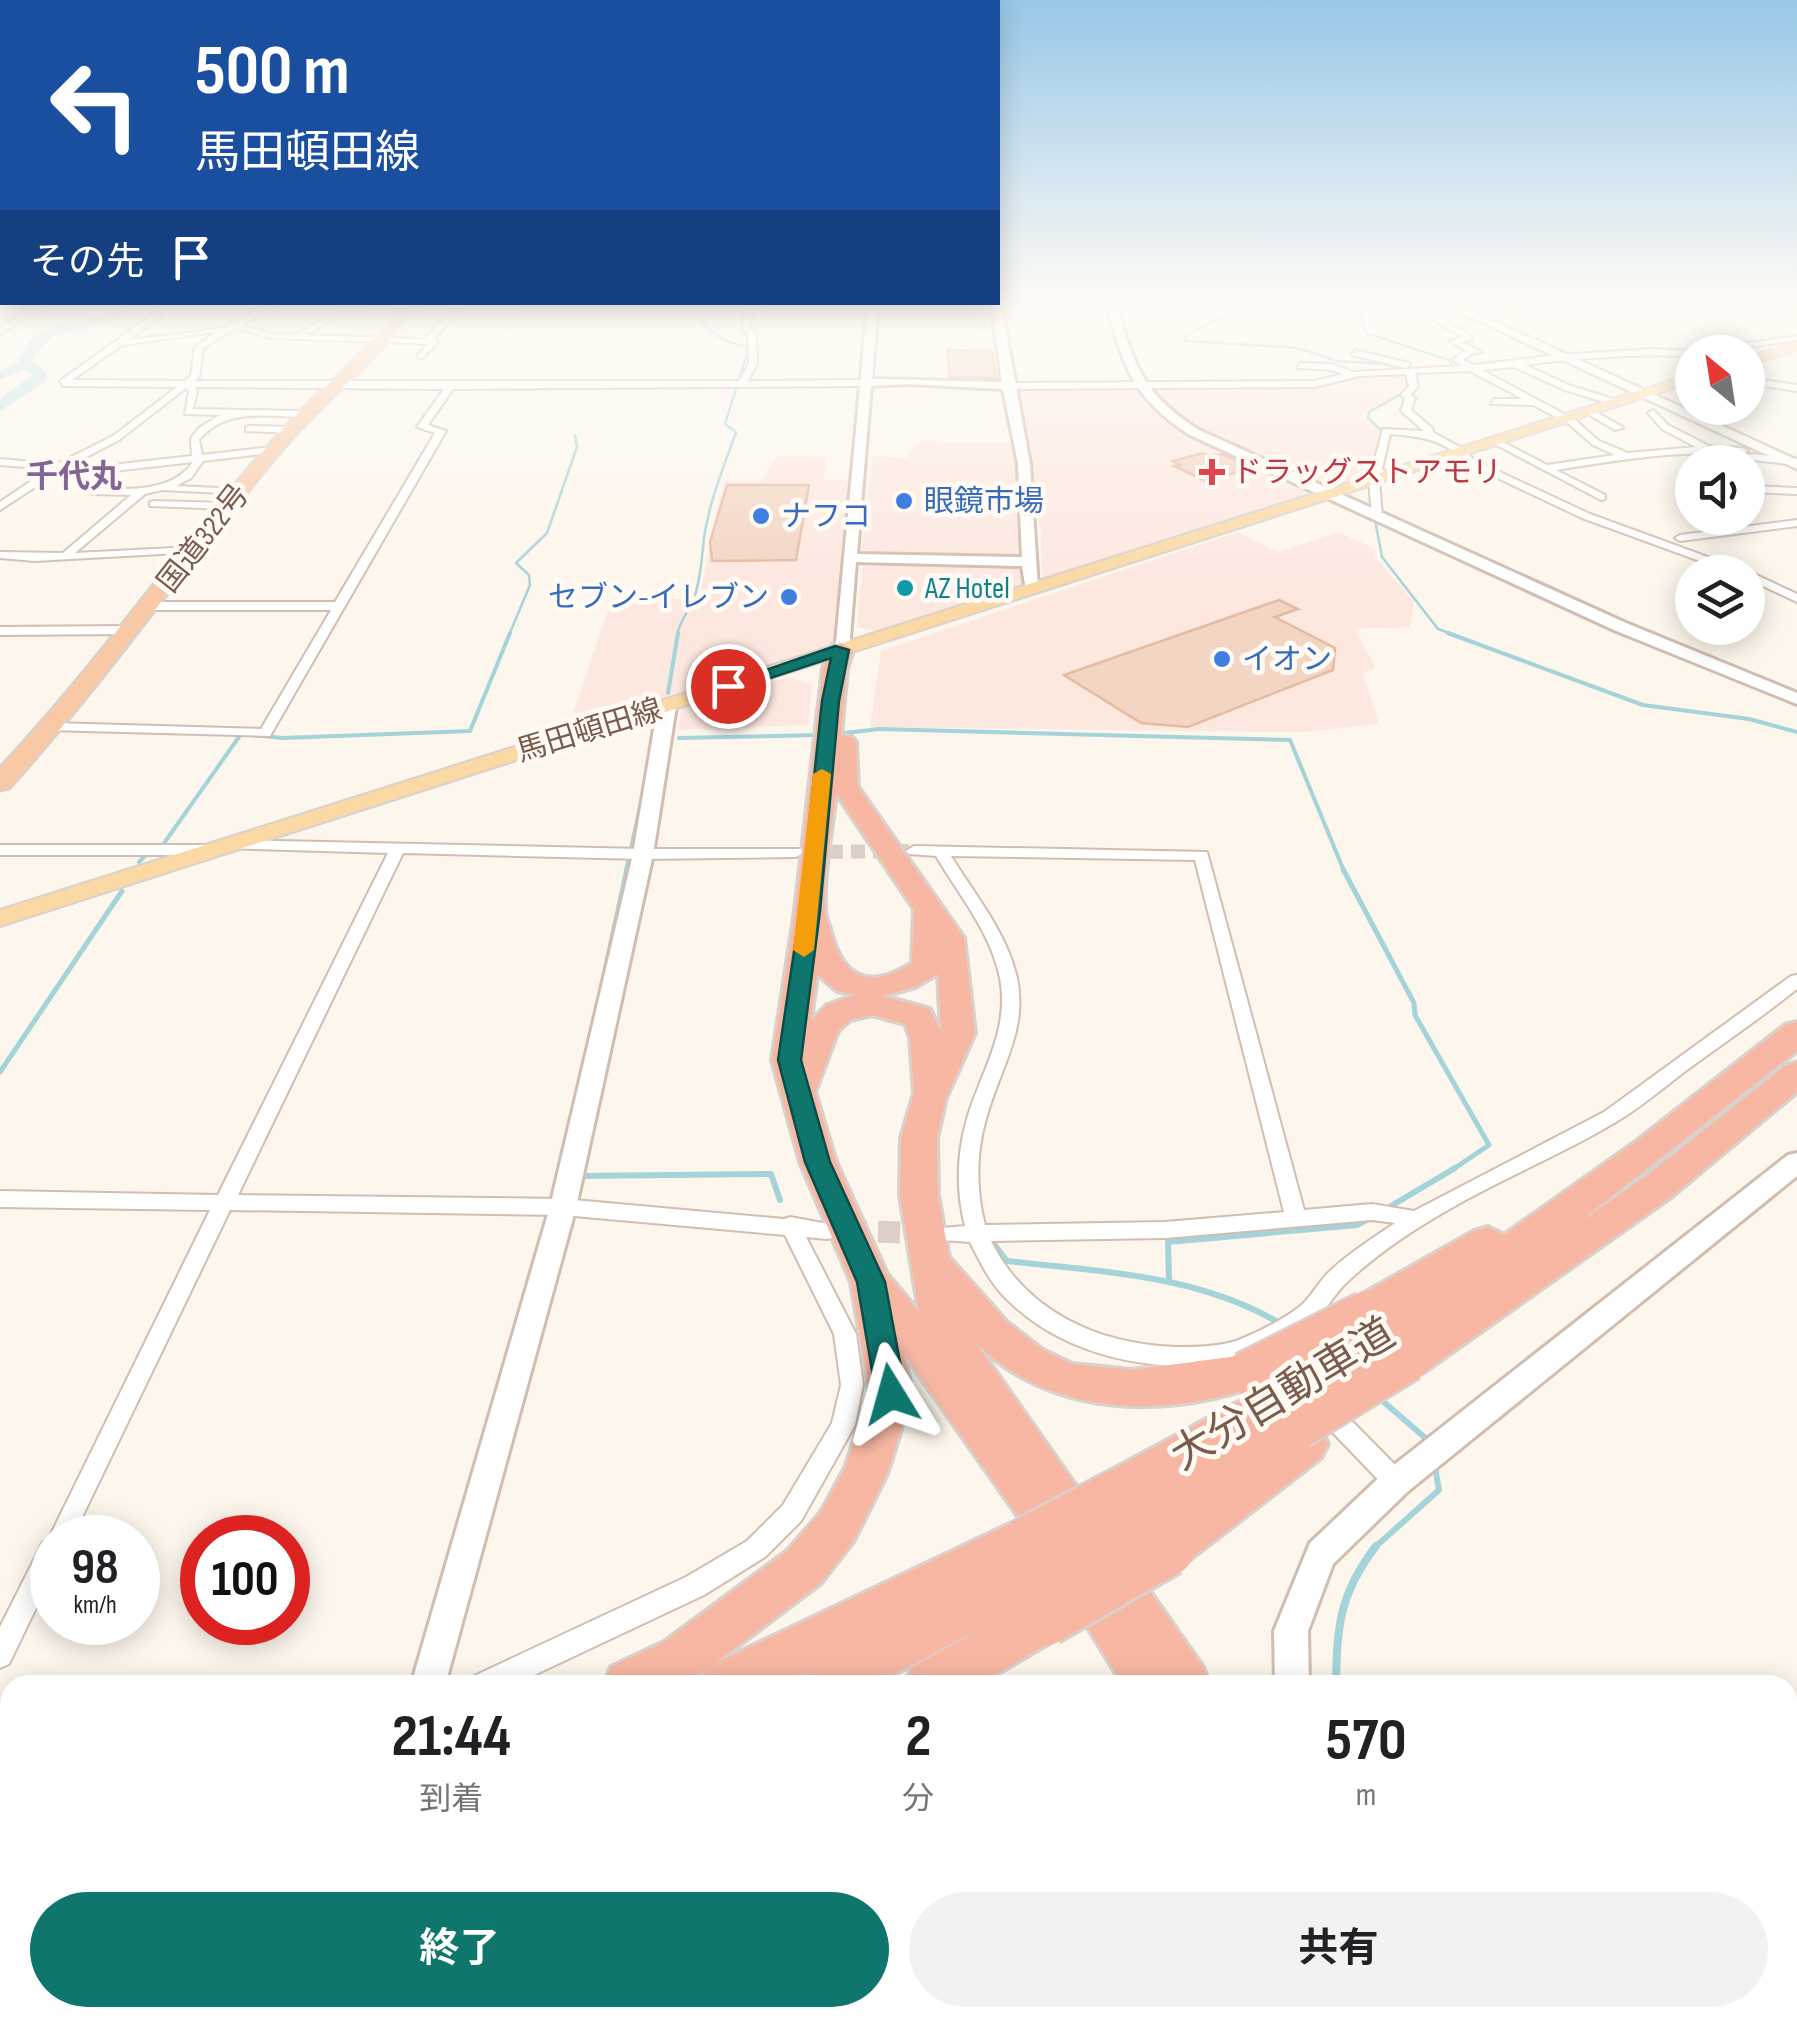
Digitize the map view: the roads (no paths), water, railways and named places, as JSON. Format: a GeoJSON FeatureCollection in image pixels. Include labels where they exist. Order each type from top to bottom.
{"type":"FeatureCollection","features":[{"type":"Feature","properties":{"kind":"highway","name":"国道322号"},"geometry":{"type":"LineString","coordinates":[[0,783],[53,727],[272,450],[325,395]]}},
{"type":"Feature","properties":{"kind":"highway"},"geometry":{"type":"LineString","coordinates":[[841,650],[850,666],[841,766],[845,787],[949,938],[958,1033],[930,1098],[919,1138],[919,1195],[972,1315],[1018,1353],[1067,1381],[1097,1386],[1198,1384],[1277,1397],[1401,1344]]}},
{"type":"Feature","properties":{"kind":"highway"},"geometry":{"type":"LineString","coordinates":[[648,1675],[681,1659],[804,1568],[838,1527],[865,1474],[891,1394],[871,1282],[818,1162],[790,1060],[810,911],[822,766],[835,668],[841,650]]}},
{"type":"Feature","properties":{"kind":"highway"},"geometry":{"type":"LineString","coordinates":[[810,911],[827,966],[840,978],[862,986],[891,986],[911,979],[927,967],[929,906]]}},
{"type":"Feature","properties":{"kind":"highway"},"geometry":{"type":"LineString","coordinates":[[801,1098],[808,1054],[826,1019],[847,1008],[874,1004],[918,1017],[927,1037],[930,1098]]}},
{"type":"Feature","properties":{"kind":"highway","name":"大分自動車道"},"geometry":{"type":"LineString","coordinates":[[1401,1344],[1658,1187],[1779,1069],[1797,1033]]}},
{"type":"Feature","properties":{"kind":"highway"},"geometry":{"type":"LineString","coordinates":[[940,1675],[1038,1576],[1138,1521],[1277,1397],[1401,1344],[1478,1249],[1779,1069]]}},
{"type":"Feature","properties":{"kind":"highway"},"geometry":{"type":"LineString","coordinates":[[939,1246],[941,1321],[968,1367],[1178,1675]]}},
{"type":"Feature","properties":{"kind":"highway"},"geometry":{"type":"LineString","coordinates":[[871,1282],[955,1390],[1145,1675]]}},
{"type":"Feature","properties":{"kind":"highway","name":"大分自動車道"},"geometry":{"type":"LineString","coordinates":[[842,1675],[1138,1521],[1277,1397]]}},
{"type":"Feature","properties":{"kind":"highway","name":"大分自動車道"},"geometry":{"type":"LineString","coordinates":[[754,1675],[1038,1576]]}},
{"type":"Feature","properties":{"kind":"main road"},"geometry":{"type":"LineString","coordinates":[[1629,395],[1675,412]]}},
{"type":"Feature","properties":{"kind":"main road","name":"馬田頓田線"},"geometry":{"type":"LineString","coordinates":[[0,918],[1565,418],[1617,402],[1647,404],[1663,395]]}},
{"type":"Feature","properties":{"kind":"main road"},"geometry":{"type":"LineString","coordinates":[[1704,425],[1738,445]]}},
{"type":"Feature","properties":{"kind":"main road"},"geometry":{"type":"LineString","coordinates":[[1765,455],[1796,466]]}},
{"type":"Feature","properties":{"kind":"street"},"geometry":{"type":"LineString","coordinates":[[0,507],[116,438],[173,395]]}},
{"type":"Feature","properties":{"kind":"street"},"geometry":{"type":"LineString","coordinates":[[192,395],[188,412],[231,412],[297,422]]}},
{"type":"Feature","properties":{"kind":"street"},"geometry":{"type":"LineString","coordinates":[[53,727],[265,733],[441,431],[422,427],[444,395]]}},
{"type":"Feature","properties":{"kind":"street"},"geometry":{"type":"LineString","coordinates":[[841,650],[864,395]]}},
{"type":"Feature","properties":{"kind":"street"},"geometry":{"type":"LineString","coordinates":[[1010,395],[1024,464],[1031,588]]}},
{"type":"Feature","properties":{"kind":"street"},"geometry":{"type":"LineString","coordinates":[[1147,395],[1192,430],[1377,517],[1722,671],[1797,700]]}},
{"type":"Feature","properties":{"kind":"street"},"geometry":{"type":"LineString","coordinates":[[1405,395],[1410,398],[1406,411],[1429,434],[1496,477],[1586,516],[1693,555]]}},
{"type":"Feature","properties":{"kind":"street"},"geometry":{"type":"LineString","coordinates":[[1522,395],[1565,418],[1596,443],[1626,456]]}},
{"type":"Feature","properties":{"kind":"street"},"geometry":{"type":"LineString","coordinates":[[1591,395],[1617,402]]}},
{"type":"Feature","properties":{"kind":"street"},"geometry":{"type":"LineString","coordinates":[[1494,402],[1536,402]]}},
{"type":"Feature","properties":{"kind":"street"},"geometry":{"type":"LineString","coordinates":[[1647,404],[1665,427],[1700,445]]}},
{"type":"Feature","properties":{"kind":"street"},"geometry":{"type":"LineString","coordinates":[[1589,411],[1618,428]]}},
{"type":"Feature","properties":{"kind":"street"},"geometry":{"type":"LineString","coordinates":[[166,489],[195,468],[194,440],[202,430],[231,412]]}},
{"type":"Feature","properties":{"kind":"street"},"geometry":{"type":"LineString","coordinates":[[249,429],[297,422]]}},
{"type":"Feature","properties":{"kind":"street"},"geometry":{"type":"LineString","coordinates":[[1377,517],[1377,470],[1386,431],[1429,434]]}},
{"type":"Feature","properties":{"kind":"street"},"geometry":{"type":"LineString","coordinates":[[1494,441],[1600,497]]}},
{"type":"Feature","properties":{"kind":"street"},"geometry":{"type":"LineString","coordinates":[[0,462],[111,467],[272,450]]}},
{"type":"Feature","properties":{"kind":"street"},"geometry":{"type":"LineString","coordinates":[[1547,468],[1626,456],[1675,454]]}},
{"type":"Feature","properties":{"kind":"street"},"geometry":{"type":"LineString","coordinates":[[1765,455],[1796,466]]}},
{"type":"Feature","properties":{"kind":"street"},"geometry":{"type":"LineString","coordinates":[[111,467],[96,492],[166,489],[234,499]]}},
{"type":"Feature","properties":{"kind":"street"},"geometry":{"type":"LineString","coordinates":[[1765,490],[1797,491]]}},
{"type":"Feature","properties":{"kind":"street"},"geometry":{"type":"LineString","coordinates":[[68,554],[141,492]]}},
{"type":"Feature","properties":{"kind":"street"},"geometry":{"type":"LineString","coordinates":[[154,504],[234,499]]}},
{"type":"Feature","properties":{"kind":"street"},"geometry":{"type":"LineString","coordinates":[[1680,538],[1797,523]]}},
{"type":"Feature","properties":{"kind":"street"},"geometry":{"type":"LineString","coordinates":[[0,555],[35,558],[193,550]]}},
{"type":"Feature","properties":{"kind":"street"},"geometry":{"type":"LineString","coordinates":[[849,558],[1031,562]]}},
{"type":"Feature","properties":{"kind":"street"},"geometry":{"type":"LineString","coordinates":[[1765,584],[1797,598]]}},
{"type":"Feature","properties":{"kind":"street"},"geometry":{"type":"LineString","coordinates":[[148,606],[338,606]]}},
{"type":"Feature","properties":{"kind":"street"},"geometry":{"type":"LineString","coordinates":[[0,631],[129,630]]}},
{"type":"Feature","properties":{"kind":"street"},"geometry":{"type":"LineString","coordinates":[[431,1675],[568,1187],[643,854],[667,706]]}},
{"type":"Feature","properties":{"kind":"street"},"geometry":{"type":"LineString","coordinates":[[0,850],[221,847],[643,854],[796,852]]}},
{"type":"Feature","properties":{"kind":"street"},"geometry":{"type":"LineString","coordinates":[[70,1515],[397,850]]}},
{"type":"Feature","properties":{"kind":"street"},"geometry":{"type":"LineString","coordinates":[[914,852],[1202,855],[1296,1219]]}},
{"type":"Feature","properties":{"kind":"street"},"geometry":{"type":"LineString","coordinates":[[941,852],[990,933],[1004,964],[1010,992],[1009,1027],[1001,1067],[982,1104],[971,1142],[969,1198],[978,1236],[990,1262],[1020,1299],[1070,1336],[1156,1356],[1227,1353],[1277,1397],[1420,1463]]}},
{"type":"Feature","properties":{"kind":"street"},"geometry":{"type":"LineString","coordinates":[[1277,1397],[1331,1284],[1417,1219],[1605,1120],[1797,980]]}},
{"type":"Feature","properties":{"kind":"street"},"geometry":{"type":"LineString","coordinates":[[1292,1675],[1291,1631],[1321,1554],[1420,1463],[1797,1162]]}},
{"type":"Feature","properties":{"kind":"street"},"geometry":{"type":"LineString","coordinates":[[0,1199],[226,1202],[568,1187],[827,1231]]}},
{"type":"Feature","properties":{"kind":"street"},"geometry":{"type":"LineString","coordinates":[[939,1246],[978,1236],[1166,1230],[1372,1212],[1417,1219]]}},
{"type":"Feature","properties":{"kind":"street"},"geometry":{"type":"LineString","coordinates":[[505,1675],[695,1586],[756,1550],[801,1499],[843,1425],[852,1385],[844,1334],[790,1225]]}},
{"type":"Feature","properties":{"kind":"street"},"geometry":{"type":"LineString","coordinates":[[0,1656],[30,1595]]}},
{"type":"Feature","properties":{"kind":"waterway"},"geometry":{"type":"LineString","coordinates":[[0,406],[17,395]]}},
{"type":"Feature","properties":{"kind":"waterway"},"geometry":{"type":"LineString","coordinates":[[677,635],[696,592],[709,511],[736,432],[725,424],[734,395]]}},
{"type":"Feature","properties":{"kind":"waterway"},"geometry":{"type":"LineString","coordinates":[[1382,437],[1383,432],[1368,418],[1369,412],[1400,395]]}},
{"type":"Feature","properties":{"kind":"waterway"},"geometry":{"type":"LineString","coordinates":[[509,635],[530,585],[529,575],[516,563],[547,533],[577,447],[575,435]]}},
{"type":"Feature","properties":{"kind":"waterway"},"geometry":{"type":"LineString","coordinates":[[0,511],[32,489]]}},
{"type":"Feature","properties":{"kind":"waterway"},"geometry":{"type":"LineString","coordinates":[[1375,520],[1382,557],[1438,629],[1455,635]]}},
{"type":"Feature","properties":{"kind":"waterway"},"geometry":{"type":"LineString","coordinates":[[160,849],[241,734],[283,738],[470,731],[510,633]]}},
{"type":"Feature","properties":{"kind":"waterway"},"geometry":{"type":"LineString","coordinates":[[668,693],[678,633]]}},
{"type":"Feature","properties":{"kind":"waterway"},"geometry":{"type":"LineString","coordinates":[[1448,633],[1643,705],[1749,719],[1797,732]]}},
{"type":"Feature","properties":{"kind":"waterway"},"geometry":{"type":"LineString","coordinates":[[836,734],[879,729],[1290,740],[1344,870]]}},
{"type":"Feature","properties":{"kind":"waterway"},"geometry":{"type":"LineString","coordinates":[[679,738],[820,735]]}},
{"type":"Feature","properties":{"kind":"waterway"},"geometry":{"type":"LineString","coordinates":[[626,871],[644,789]]}},
{"type":"Feature","properties":{"kind":"waterway"},"geometry":{"type":"LineString","coordinates":[[139,862],[148,853]]}},
{"type":"Feature","properties":{"kind":"waterway"},"geometry":{"type":"LineString","coordinates":[[601,989],[627,869]]}},
{"type":"Feature","properties":{"kind":"waterway"},"geometry":{"type":"LineString","coordinates":[[1344,870],[1414,1003],[1415,1015],[1489,1145],[1455,1168]]}},
{"type":"Feature","properties":{"kind":"waterway"},"geometry":{"type":"LineString","coordinates":[[0,1072],[122,891]]}},
{"type":"Feature","properties":{"kind":"waterway"},"geometry":{"type":"LineString","coordinates":[[1386,1209],[1455,1168]]}},
{"type":"Feature","properties":{"kind":"waterway"},"geometry":{"type":"LineString","coordinates":[[576,1176],[771,1174],[780,1200]]}},
{"type":"Feature","properties":{"kind":"waterway"},"geometry":{"type":"LineString","coordinates":[[1169,1281],[1168,1242],[1357,1225],[1368,1219]]}},
{"type":"Feature","properties":{"kind":"waterway"},"geometry":{"type":"LineString","coordinates":[[990,1239],[1007,1261],[1182,1285],[1249,1307],[1281,1324]]}},
{"type":"Feature","properties":{"kind":"waterway"},"geometry":{"type":"LineString","coordinates":[[1378,1397],[1430,1442]]}},
{"type":"Feature","properties":{"kind":"waterway"},"geometry":{"type":"LineString","coordinates":[[1376,1547],[1439,1490],[1434,1462]]}},
{"type":"Feature","properties":{"kind":"waterway"},"geometry":{"type":"LineString","coordinates":[[1336,1675],[1342,1612],[1354,1580],[1376,1547]]}},
{"type":"Feature","properties":{"kind":"tunnel"},"geometry":{"type":"LineString","coordinates":[[807,852],[914,851]]}},
{"type":"Feature","properties":{"kind":"tunnel"},"geometry":{"type":"LineString","coordinates":[[845,1231],[929,1233]]}},
{"type":"Feature","properties":{"kind":"place","name":"ドラッグストアモリ"},"geometry":{"type":"Point","coordinates":[1212,472]}},
{"type":"Feature","properties":{"kind":"place","name":"眼鏡市場"},"geometry":{"type":"Point","coordinates":[904,501]}},
{"type":"Feature","properties":{"kind":"place","name":"ナフコ"},"geometry":{"type":"Point","coordinates":[761,516]}},
{"type":"Feature","properties":{"kind":"place","name":"AZ Hotel"},"geometry":{"type":"Point","coordinates":[905,588]}},
{"type":"Feature","properties":{"kind":"place","name":"セブン-イレブン"},"geometry":{"type":"Point","coordinates":[789,597]}},
{"type":"Feature","properties":{"kind":"place","name":"イオン"},"geometry":{"type":"Point","coordinates":[1222,659]}},
{"type":"Feature","properties":{"kind":"district","name":"千代丸"},"geometry":{"type":"Point","coordinates":[74,476]}}]}
